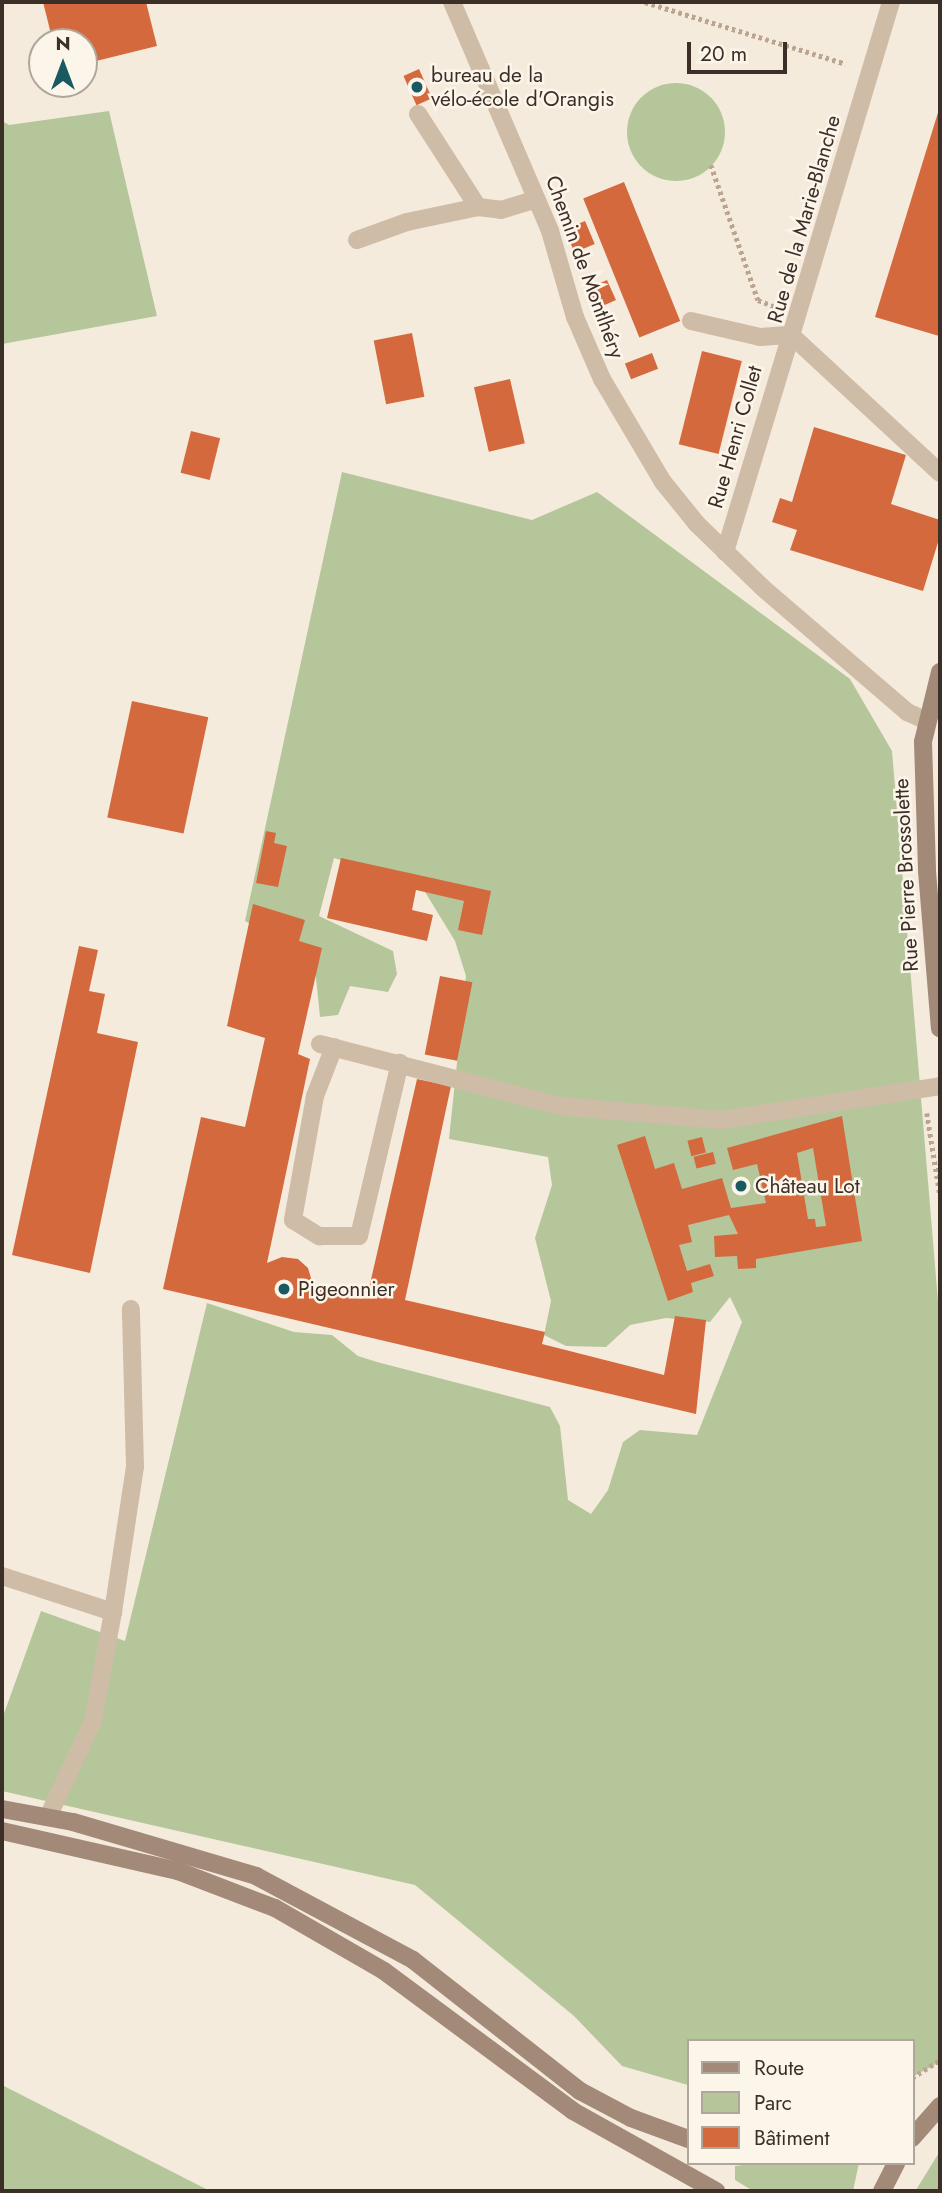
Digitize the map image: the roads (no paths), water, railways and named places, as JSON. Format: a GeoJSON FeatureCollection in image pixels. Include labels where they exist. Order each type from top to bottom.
{"type":"FeatureCollection","features":[{"type":"Feature","properties":{"kind":"main road","name":"Rue Pierre Brossolette"},"geometry":{"type":"LineString","coordinates":[[940,672],[923,742],[927,871],[940,1028]]}},
{"type":"Feature","properties":{"kind":"main road"},"geometry":{"type":"LineString","coordinates":[[927,721],[940,707]]}},
{"type":"Feature","properties":{"kind":"main road"},"geometry":{"type":"LineString","coordinates":[[2,1809],[48,1818],[256,1876],[413,1961],[580,2091],[631,2118],[687,2139]]}},
{"type":"Feature","properties":{"kind":"main road"},"geometry":{"type":"LineString","coordinates":[[2,1831],[178,1871],[275,1908],[384,1971],[573,2111],[716,2191]]}},
{"type":"Feature","properties":{"kind":"main road"},"geometry":{"type":"LineString","coordinates":[[914,2113],[938,2107]]}},
{"type":"Feature","properties":{"kind":"main road"},"geometry":{"type":"LineString","coordinates":[[914,2136],[938,2107]]}},
{"type":"Feature","properties":{"kind":"main road"},"geometry":{"type":"LineString","coordinates":[[882,2191],[895,2165]]}},
{"type":"Feature","properties":{"kind":"street","name":"Chemin de Montlhéry"},"geometry":{"type":"LineString","coordinates":[[452,2],[536,198],[575,317],[602,379],[663,482],[725,552],[907,712],[927,721]]}},
{"type":"Feature","properties":{"kind":"street","name":"Rue de la Marie-Blanche"},"geometry":{"type":"LineString","coordinates":[[891,2],[791,335],[940,472]]}},
{"type":"Feature","properties":{"kind":"street"},"geometry":{"type":"LineString","coordinates":[[418,114],[478,207]]}},
{"type":"Feature","properties":{"kind":"street"},"geometry":{"type":"LineString","coordinates":[[357,240],[407,222],[478,207],[501,210],[536,198]]}},
{"type":"Feature","properties":{"kind":"street"},"geometry":{"type":"LineString","coordinates":[[691,321],[760,337],[791,335]]}},
{"type":"Feature","properties":{"kind":"street","name":"Rue Henri Collet"},"geometry":{"type":"LineString","coordinates":[[725,552],[791,335]]}},
{"type":"Feature","properties":{"kind":"street"},"geometry":{"type":"LineString","coordinates":[[400,1063],[359,1236],[319,1236],[293,1220],[327,1045],[400,1063],[559,1106],[721,1120],[931,1088]]}},
{"type":"Feature","properties":{"kind":"street"},"geometry":{"type":"LineString","coordinates":[[48,1818],[93,1721],[113,1612],[135,1467],[131,1309]]}},
{"type":"Feature","properties":{"kind":"street"},"geometry":{"type":"LineString","coordinates":[[2,1576],[113,1612]]}},
{"type":"Feature","properties":{"kind":"place","name":"bureau de la vélo-école d'Orangis"},"geometry":{"type":"Point","coordinates":[417,87]}},
{"type":"Feature","properties":{"kind":"place","name":"Château Lot"},"geometry":{"type":"Point","coordinates":[741,1186]}},
{"type":"Feature","properties":{"kind":"place","name":"Pigeonnier"},"geometry":{"type":"Point","coordinates":[284,1289]}}]}
